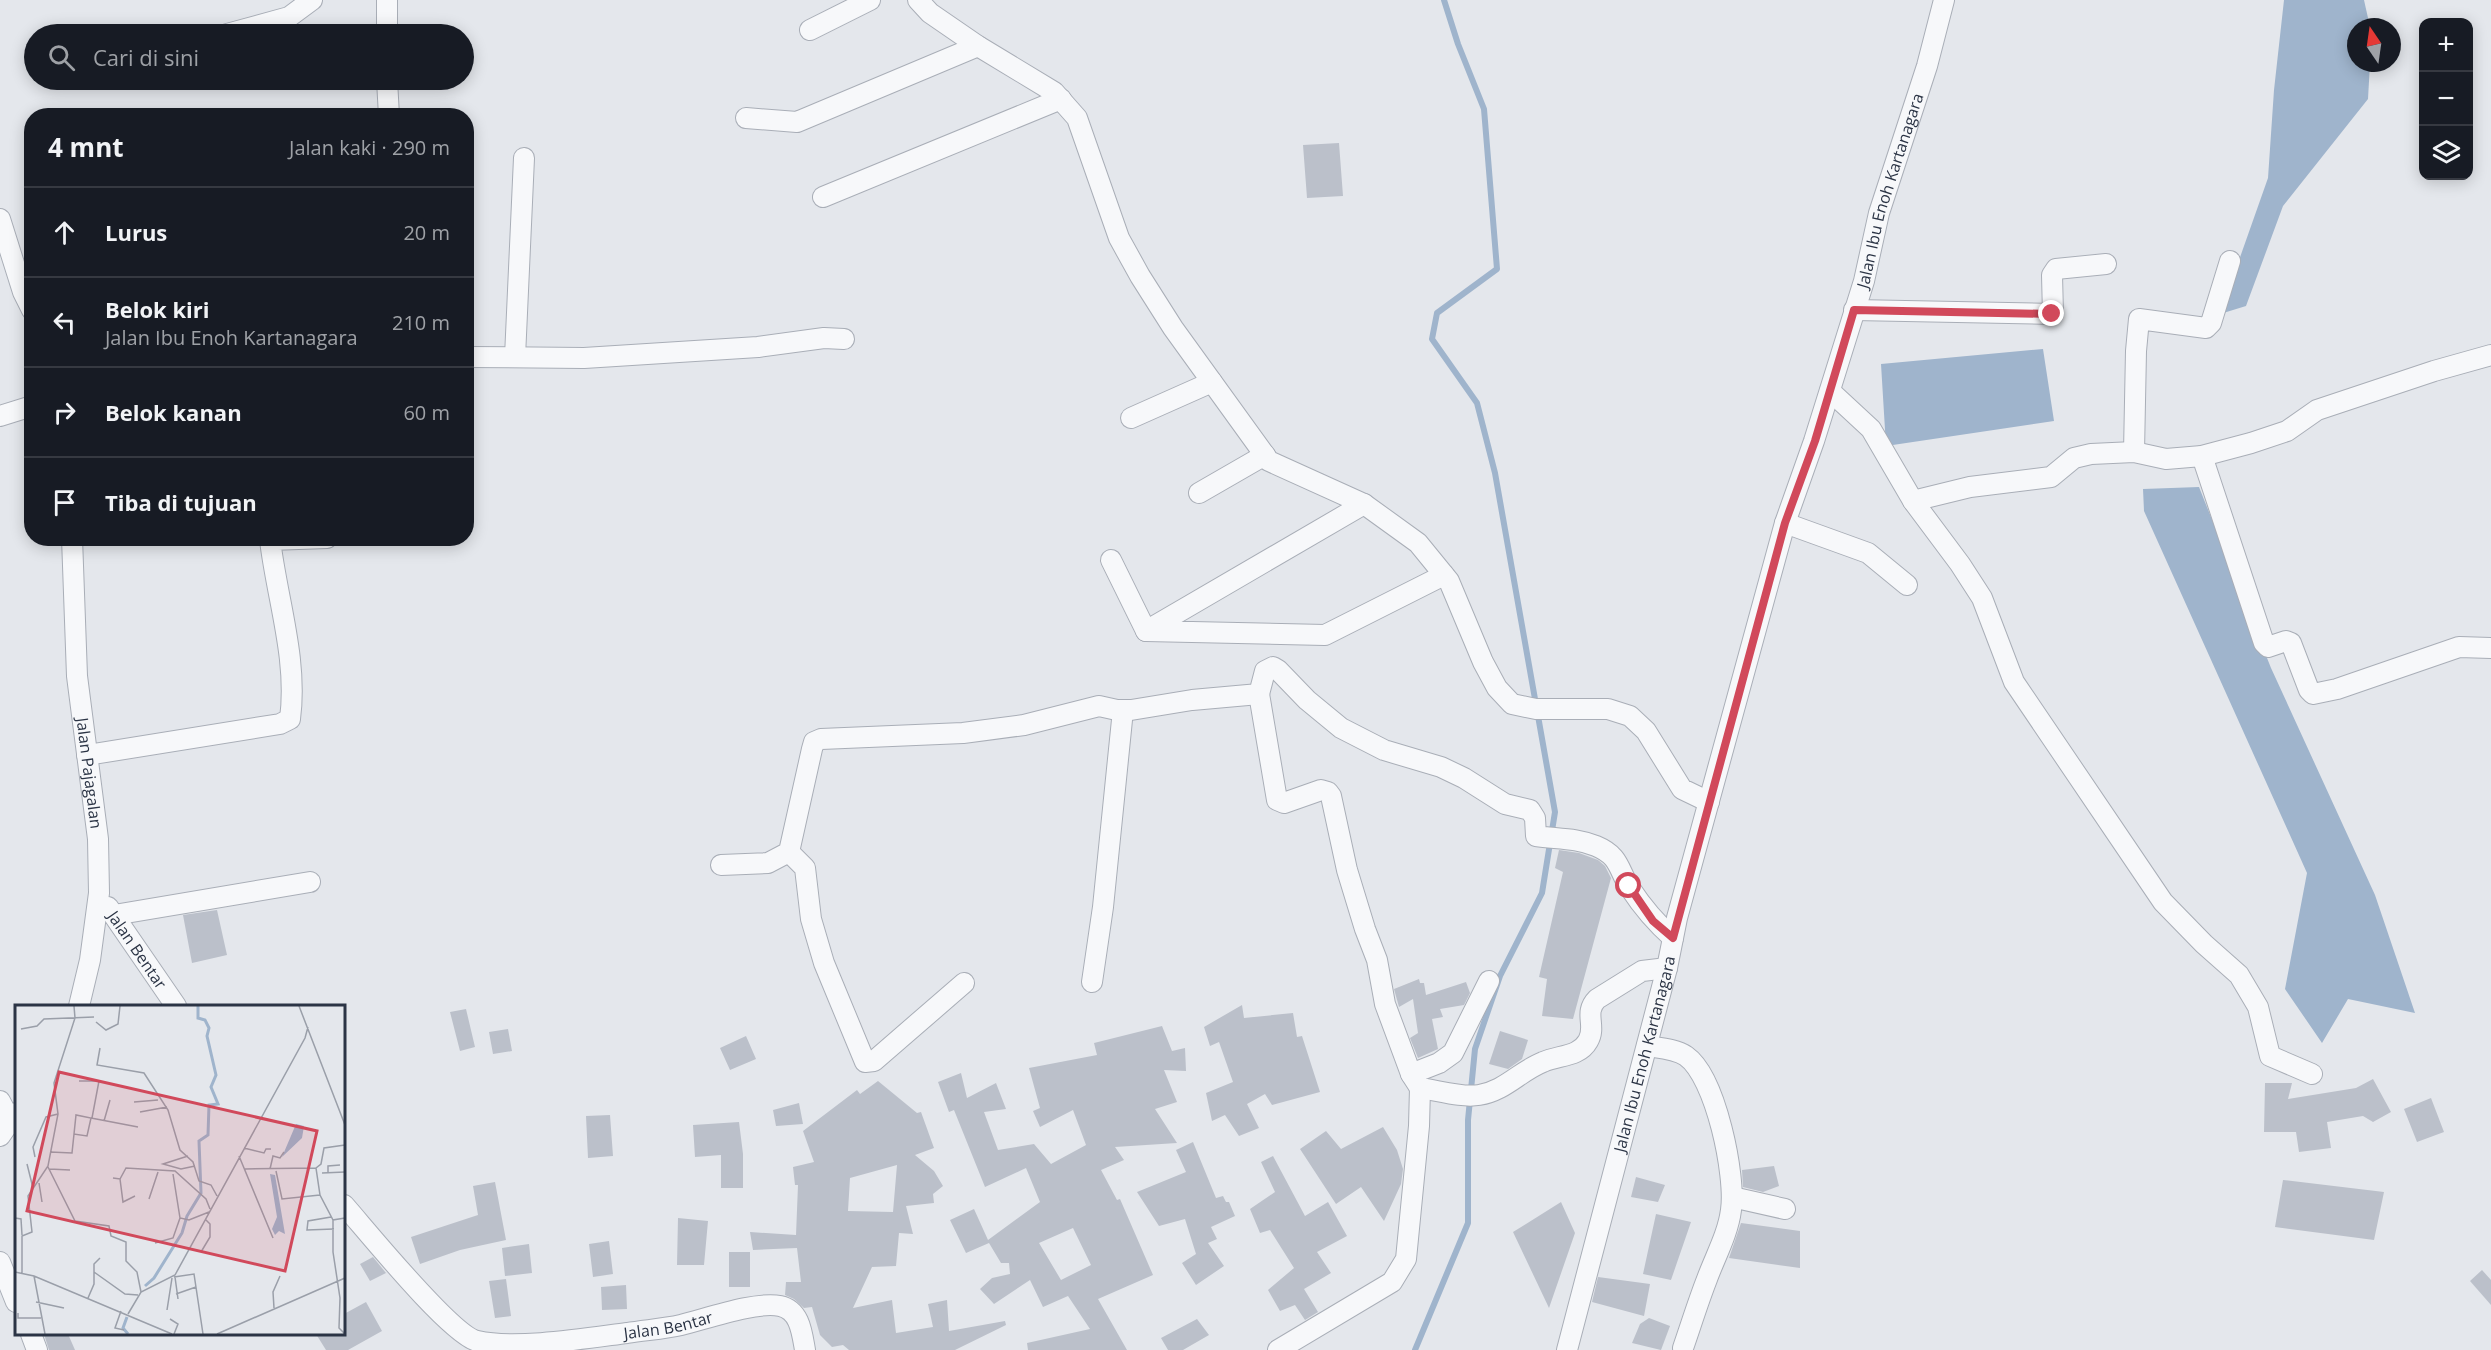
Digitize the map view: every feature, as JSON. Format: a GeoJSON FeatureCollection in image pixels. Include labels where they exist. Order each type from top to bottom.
{"type":"FeatureCollection","features":[{"type":"Feature","properties":{"kind":"street"},"geometry":{"type":"LineString","coordinates":[[263,24],[288,17],[312,0]]}},
{"type":"Feature","properties":{"kind":"street"},"geometry":{"type":"LineString","coordinates":[[387,0],[387,24]]}},
{"type":"Feature","properties":{"kind":"street"},"geometry":{"type":"LineString","coordinates":[[810,30],[870,0]]}},
{"type":"Feature","properties":{"kind":"street"},"geometry":{"type":"LineString","coordinates":[[918,0],[930,14],[1054,92],[1077,118],[1124,247],[1162,310],[1269,461],[1364,504],[1418,543],[1449,580],[1483,662],[1497,688],[1512,704],[1524,707],[1608,709],[1630,716],[1646,731],[1682,789],[1709,802]]}},
{"type":"Feature","properties":{"kind":"street","name":"Jalan Ibu Enoh Kartanagara"},"geometry":{"type":"LineString","coordinates":[[1567,1350],[1673,938],[1785,523],[1830,391],[1864,281],[1879,213],[1927,66],[1944,0]]}},
{"type":"Feature","properties":{"kind":"street"},"geometry":{"type":"LineString","coordinates":[[746,118],[797,122],[978,46]]}},
{"type":"Feature","properties":{"kind":"street"},"geometry":{"type":"LineString","coordinates":[[388,90],[389,108]]}},
{"type":"Feature","properties":{"kind":"street"},"geometry":{"type":"LineString","coordinates":[[823,197],[1061,99]]}},
{"type":"Feature","properties":{"kind":"street"},"geometry":{"type":"LineString","coordinates":[[515,357],[524,158]]}},
{"type":"Feature","properties":{"kind":"street"},"geometry":{"type":"LineString","coordinates":[[0,219],[24,296]]}},
{"type":"Feature","properties":{"kind":"street"},"geometry":{"type":"LineString","coordinates":[[2134,452],[2139,319],[2206,328],[2211,323],[2230,261]]}},
{"type":"Feature","properties":{"kind":"street"},"geometry":{"type":"LineString","coordinates":[[1854,310],[2052,314],[2052,275],[2056,269],[2106,264]]}},
{"type":"Feature","properties":{"kind":"street"},"geometry":{"type":"LineString","coordinates":[[474,357],[584,358],[758,347],[824,338],[844,339]]}},
{"type":"Feature","properties":{"kind":"street"},"geometry":{"type":"LineString","coordinates":[[1913,501],[1970,487],[2051,477],[2074,458],[2091,454],[2134,452],[2166,459],[2202,456],[2287,431],[2317,410],[2434,371],[2491,355]]}},
{"type":"Feature","properties":{"kind":"street"},"geometry":{"type":"LineString","coordinates":[[1131,418],[1212,382]]}},
{"type":"Feature","properties":{"kind":"street"},"geometry":{"type":"LineString","coordinates":[[1830,391],[1871,429],[1913,501],[1982,598],[2014,682],[2163,902],[2204,944],[2239,975],[2258,1007],[2270,1056],[2312,1074]]}},
{"type":"Feature","properties":{"kind":"street"},"geometry":{"type":"LineString","coordinates":[[0,416],[24,408]]}},
{"type":"Feature","properties":{"kind":"street"},"geometry":{"type":"LineString","coordinates":[[1198,493],[1265,455]]}},
{"type":"Feature","properties":{"kind":"street"},"geometry":{"type":"LineString","coordinates":[[2202,456],[2264,643],[2268,647],[2286,641],[2291,643],[2309,690],[2313,694],[2337,689],[2459,646],[2491,648]]}},
{"type":"Feature","properties":{"kind":"street"},"geometry":{"type":"LineString","coordinates":[[1146,631],[1364,504]]}},
{"type":"Feature","properties":{"kind":"street"},"geometry":{"type":"LineString","coordinates":[[1785,523],[1868,554],[1907,585]]}},
{"type":"Feature","properties":{"kind":"street","name":"Jalan Pajagalan"},"geometry":{"type":"LineString","coordinates":[[72,546],[77,676],[98,839],[99,893],[90,960],[79,1005]]}},
{"type":"Feature","properties":{"kind":"street"},"geometry":{"type":"LineString","coordinates":[[87,755],[280,724],[290,719],[292,686],[284,616],[275,580],[271,546]]}},
{"type":"Feature","properties":{"kind":"street"},"geometry":{"type":"LineString","coordinates":[[1111,560],[1146,631]]}},
{"type":"Feature","properties":{"kind":"street"},"geometry":{"type":"LineString","coordinates":[[1146,631],[1325,635],[1444,575]]}},
{"type":"Feature","properties":{"kind":"street"},"geometry":{"type":"LineString","coordinates":[[1278,1350],[1392,1282],[1406,1259],[1419,1126],[1415,1081],[1385,1004],[1377,960],[1347,870],[1331,796],[1328,792],[1321,790],[1284,803],[1277,800],[1259,694],[1265,671],[1273,667],[1278,670],[1306,700],[1341,728],[1384,750],[1441,766],[1504,804],[1530,810],[1535,818],[1536,836],[1575,839],[1597,846],[1617,860],[1629,886],[1653,921],[1673,938]]}},
{"type":"Feature","properties":{"kind":"street"},"geometry":{"type":"LineString","coordinates":[[721,865],[768,863],[789,852],[814,742],[821,739],[963,734],[1024,725],[1091,707],[1123,710],[1192,700],[1259,694]]}},
{"type":"Feature","properties":{"kind":"street"},"geometry":{"type":"LineString","coordinates":[[1092,982],[1103,907],[1123,710]]}},
{"type":"Feature","properties":{"kind":"street"},"geometry":{"type":"LineString","coordinates":[[789,852],[805,868],[810,910],[824,963],[865,1062],[874,1061],[964,983]]}},
{"type":"Feature","properties":{"kind":"street"},"geometry":{"type":"LineString","coordinates":[[114,915],[310,882]]}},
{"type":"Feature","properties":{"kind":"street","name":"Jalan Bentar"},"geometry":{"type":"LineString","coordinates":[[99,893],[175,1005]]}},
{"type":"Feature","properties":{"kind":"street"},"geometry":{"type":"LineString","coordinates":[[1415,1081],[1454,1093],[1478,1095],[1508,1086],[1544,1061],[1581,1050],[1593,1030],[1588,1014],[1592,1004],[1642,971],[1667,968]]}},
{"type":"Feature","properties":{"kind":"street"},"geometry":{"type":"LineString","coordinates":[[1415,1081],[1453,1053],[1489,981]]}},
{"type":"Feature","properties":{"kind":"street"},"geometry":{"type":"LineString","coordinates":[[1647,1046],[1679,1052],[1687,1056],[1703,1077],[1717,1110],[1725,1143],[1732,1197],[1727,1228],[1683,1348]]}},
{"type":"Feature","properties":{"kind":"street"},"geometry":{"type":"LineString","coordinates":[[0,1101],[9,1123]]}},
{"type":"Feature","properties":{"kind":"street"},"geometry":{"type":"LineString","coordinates":[[1732,1197],[1785,1209]]}},
{"type":"Feature","properties":{"kind":"street","name":"Jalan Bentar"},"geometry":{"type":"LineString","coordinates":[[345,1206],[444,1317],[476,1341],[514,1344],[593,1337],[678,1326],[729,1312],[780,1306],[790,1311],[800,1324],[805,1350]]}},
{"type":"Feature","properties":{"kind":"street"},"geometry":{"type":"LineString","coordinates":[[0,1262],[15,1300]]}},
{"type":"Feature","properties":{"kind":"street"},"geometry":{"type":"LineString","coordinates":[[31,1335],[37,1350]]}},
{"type":"Feature","properties":{"kind":"water"},"geometry":{"type":"Polygon","coordinates":[[[2284,0],[2364,0],[2368,18],[2347,18],[2347,72],[2370,72],[2368,99],[2283,206],[2246,306],[2220,314],[2268,178],[2274,90],[2284,0]]]}},
{"type":"Feature","properties":{"kind":"water"},"geometry":{"type":"Polygon","coordinates":[[[2043,349],[2054,421],[1886,446],[1881,364],[2043,349]]]}},
{"type":"Feature","properties":{"kind":"water"},"geometry":{"type":"Polygon","coordinates":[[[2199,487],[2271,668],[2375,895],[2415,1013],[2348,999],[2322,1043],[2285,989],[2307,873],[2144,511],[2143,489],[2199,487]]]}},
{"type":"Feature","properties":{"kind":"building"},"geometry":{"type":"Polygon","coordinates":[[[1339,143],[1343,196],[1307,198],[1303,145],[1339,143]]]}},
{"type":"Feature","properties":{"kind":"building"},"geometry":{"type":"Polygon","coordinates":[[[1559,850],[1579,853],[1598,860],[1605,866],[1611,878],[1573,1019],[1542,1016],[1547,979],[1539,977],[1563,872],[1555,868],[1559,850]]]}},
{"type":"Feature","properties":{"kind":"building"},"geometry":{"type":"Polygon","coordinates":[[[217,910],[227,955],[192,963],[183,915],[217,910]]]}},
{"type":"Feature","properties":{"kind":"building"},"geometry":{"type":"Polygon","coordinates":[[[1419,979],[1420,983],[1424,983],[1426,995],[1466,982],[1470,993],[1464,1005],[1440,1009],[1443,1017],[1432,1019],[1438,1049],[1418,1058],[1410,1038],[1418,1033],[1413,999],[1399,1007],[1394,989],[1419,979]]]}},
{"type":"Feature","properties":{"kind":"building"},"geometry":{"type":"Polygon","coordinates":[[[1242,1005],[1244,1018],[1293,1013],[1297,1037],[1302,1036],[1320,1092],[1272,1105],[1265,1094],[1247,1104],[1259,1128],[1239,1136],[1225,1115],[1212,1121],[1206,1093],[1233,1082],[1219,1042],[1210,1046],[1204,1027],[1242,1005]]]}},
{"type":"Feature","properties":{"kind":"building"},"geometry":{"type":"Polygon","coordinates":[[[466,1009],[475,1047],[460,1051],[450,1012],[466,1009]]]}},
{"type":"Feature","properties":{"kind":"building"},"geometry":{"type":"Polygon","coordinates":[[[1162,1026],[1172,1051],[1185,1048],[1186,1071],[1164,1070],[1177,1102],[1155,1109],[1177,1143],[1115,1147],[1124,1160],[1101,1170],[1117,1200],[1120,1199],[1153,1275],[1098,1299],[1127,1350],[1028,1350],[1027,1343],[1090,1329],[1068,1296],[1043,1307],[1030,1280],[994,1304],[980,1289],[992,1278],[1010,1274],[1009,1263],[1001,1263],[989,1243],[966,1253],[950,1220],[974,1209],[988,1240],[1040,1202],[1026,1168],[985,1187],[954,1110],[949,1112],[938,1082],[961,1073],[967,1098],[996,1083],[1006,1109],[984,1112],[998,1150],[1034,1144],[1051,1164],[1086,1145],[1073,1110],[1040,1127],[1033,1111],[1040,1108],[1029,1068],[1097,1055],[1094,1043],[1162,1026]],[[1073,1228],[1039,1243],[1061,1280],[1091,1265],[1073,1228]]]}},
{"type":"Feature","properties":{"kind":"building"},"geometry":{"type":"Polygon","coordinates":[[[508,1029],[512,1051],[493,1054],[489,1032],[508,1029]]]}},
{"type":"Feature","properties":{"kind":"building"},"geometry":{"type":"Polygon","coordinates":[[[1500,1031],[1528,1040],[1522,1059],[1508,1069],[1489,1064],[1500,1031]]]}},
{"type":"Feature","properties":{"kind":"building"},"geometry":{"type":"Polygon","coordinates":[[[746,1036],[756,1059],[730,1070],[720,1048],[746,1036]]]}},
{"type":"Feature","properties":{"kind":"building"},"geometry":{"type":"Polygon","coordinates":[[[2373,1079],[2391,1112],[2373,1122],[2363,1116],[2327,1122],[2331,1148],[2299,1152],[2296,1132],[2264,1132],[2265,1083],[2292,1083],[2288,1099],[2356,1088],[2373,1079]]]}},
{"type":"Feature","properties":{"kind":"building"},"geometry":{"type":"Polygon","coordinates":[[[878,1081],[917,1113],[921,1112],[934,1148],[915,1155],[934,1171],[943,1186],[933,1194],[934,1203],[906,1206],[913,1234],[899,1233],[896,1266],[872,1267],[853,1308],[892,1300],[896,1333],[933,1327],[928,1304],[947,1300],[949,1331],[1005,1321],[1006,1325],[955,1350],[849,1350],[843,1345],[832,1347],[820,1335],[812,1307],[804,1308],[785,1295],[786,1282],[801,1282],[797,1248],[753,1250],[750,1232],[796,1235],[798,1185],[795,1185],[793,1167],[814,1162],[803,1131],[857,1090],[860,1094],[878,1081]],[[897,1165],[850,1178],[848,1211],[893,1212],[897,1165]]]}},
{"type":"Feature","properties":{"kind":"building"},"geometry":{"type":"Polygon","coordinates":[[[2431,1098],[2444,1132],[2417,1142],[2404,1109],[2431,1098]]]}},
{"type":"Feature","properties":{"kind":"building"},"geometry":{"type":"Polygon","coordinates":[[[799,1103],[803,1124],[776,1126],[773,1110],[799,1103]]]}},
{"type":"Feature","properties":{"kind":"building"},"geometry":{"type":"Polygon","coordinates":[[[610,1115],[613,1156],[588,1158],[586,1116],[610,1115]]]}},
{"type":"Feature","properties":{"kind":"building"},"geometry":{"type":"Polygon","coordinates":[[[739,1122],[743,1154],[743,1188],[721,1188],[721,1155],[695,1157],[693,1125],[739,1122]]]}},
{"type":"Feature","properties":{"kind":"building"},"geometry":{"type":"Polygon","coordinates":[[[1383,1127],[1397,1150],[1403,1169],[1401,1184],[1384,1221],[1361,1187],[1336,1204],[1300,1149],[1326,1131],[1341,1149],[1383,1127]]]}},
{"type":"Feature","properties":{"kind":"building"},"geometry":{"type":"Polygon","coordinates":[[[1193,1142],[1216,1198],[1223,1196],[1226,1202],[1229,1202],[1235,1216],[1211,1227],[1217,1239],[1208,1243],[1224,1266],[1196,1285],[1182,1263],[1196,1254],[1185,1219],[1159,1226],[1137,1192],[1186,1172],[1176,1150],[1193,1142]]]}},
{"type":"Feature","properties":{"kind":"building"},"geometry":{"type":"Polygon","coordinates":[[[1273,1156],[1305,1216],[1328,1202],[1347,1236],[1317,1252],[1331,1273],[1304,1289],[1318,1312],[1305,1320],[1295,1305],[1280,1311],[1268,1290],[1294,1268],[1270,1230],[1260,1233],[1250,1209],[1275,1192],[1261,1162],[1273,1156]]]}},
{"type":"Feature","properties":{"kind":"building"},"geometry":{"type":"Polygon","coordinates":[[[1774,1166],[1779,1186],[1763,1192],[1743,1187],[1742,1170],[1774,1166]]]}},
{"type":"Feature","properties":{"kind":"building"},"geometry":{"type":"Polygon","coordinates":[[[1636,1177],[1665,1185],[1658,1202],[1631,1197],[1636,1177]]]}},
{"type":"Feature","properties":{"kind":"building"},"geometry":{"type":"Polygon","coordinates":[[[2283,1180],[2384,1192],[2374,1240],[2275,1227],[2283,1180]]]}},
{"type":"Feature","properties":{"kind":"building"},"geometry":{"type":"Polygon","coordinates":[[[495,1182],[506,1240],[460,1250],[420,1264],[411,1237],[478,1215],[473,1186],[495,1182]]]}},
{"type":"Feature","properties":{"kind":"building"},"geometry":{"type":"Polygon","coordinates":[[[1561,1202],[1575,1233],[1549,1308],[1513,1232],[1561,1202]]]}},
{"type":"Feature","properties":{"kind":"building"},"geometry":{"type":"Polygon","coordinates":[[[1656,1214],[1691,1222],[1671,1280],[1643,1274],[1656,1214]]]}},
{"type":"Feature","properties":{"kind":"building"},"geometry":{"type":"Polygon","coordinates":[[[678,1218],[708,1221],[704,1265],[677,1265],[678,1218]]]}},
{"type":"Feature","properties":{"kind":"building"},"geometry":{"type":"Polygon","coordinates":[[[1741,1223],[1800,1231],[1800,1268],[1729,1258],[1741,1223]]]}},
{"type":"Feature","properties":{"kind":"building"},"geometry":{"type":"Polygon","coordinates":[[[609,1241],[613,1274],[593,1277],[589,1244],[609,1241]]]}},
{"type":"Feature","properties":{"kind":"building"},"geometry":{"type":"Polygon","coordinates":[[[529,1244],[532,1273],[505,1276],[502,1248],[529,1244]]]}},
{"type":"Feature","properties":{"kind":"building"},"geometry":{"type":"Polygon","coordinates":[[[729,1252],[750,1252],[750,1287],[729,1287],[729,1252]]]}},
{"type":"Feature","properties":{"kind":"building"},"geometry":{"type":"Polygon","coordinates":[[[373,1257],[386,1273],[370,1281],[360,1264],[373,1257]]]}},
{"type":"Feature","properties":{"kind":"building"},"geometry":{"type":"Polygon","coordinates":[[[2482,1270],[2491,1280],[2491,1305],[2470,1281],[2482,1270]]]}},
{"type":"Feature","properties":{"kind":"building"},"geometry":{"type":"Polygon","coordinates":[[[1598,1277],[1650,1284],[1644,1316],[1592,1302],[1598,1277]]]}},
{"type":"Feature","properties":{"kind":"building"},"geometry":{"type":"Polygon","coordinates":[[[506,1279],[511,1316],[495,1318],[489,1281],[506,1279]]]}},
{"type":"Feature","properties":{"kind":"building"},"geometry":{"type":"Polygon","coordinates":[[[626,1285],[627,1309],[602,1310],[601,1287],[626,1285]]]}},
{"type":"Feature","properties":{"kind":"building"},"geometry":{"type":"Polygon","coordinates":[[[366,1302],[382,1331],[348,1350],[326,1350],[317,1335],[345,1335],[345,1313],[366,1302]]]}},
{"type":"Feature","properties":{"kind":"building"},"geometry":{"type":"Polygon","coordinates":[[[1649,1318],[1670,1326],[1661,1350],[1632,1343],[1640,1324],[1649,1318]]]}},
{"type":"Feature","properties":{"kind":"building"},"geometry":{"type":"Polygon","coordinates":[[[1197,1319],[1209,1335],[1183,1350],[1168,1350],[1161,1338],[1197,1319]]]}},
{"type":"Feature","properties":{"kind":"building"},"geometry":{"type":"Polygon","coordinates":[[[44,1335],[68,1335],[75,1350],[49,1350],[44,1335]]]}},
{"type":"Feature","properties":{"kind":"waterway"},"geometry":{"type":"LineString","coordinates":[[1415,1350],[1468,1223],[1468,1120],[1475,1049],[1500,976],[1542,893],[1555,812],[1495,473],[1477,403],[1432,339],[1437,313],[1497,269],[1484,109],[1458,44],[1444,0]]}},
{"type":"Feature","properties":{"kind":"route"},"geometry":{"type":"LineString","coordinates":[[1629,886],[1653,921],[1673,938],[1785,523],[1815,441],[1854,310],[2052,314]]}}]}
